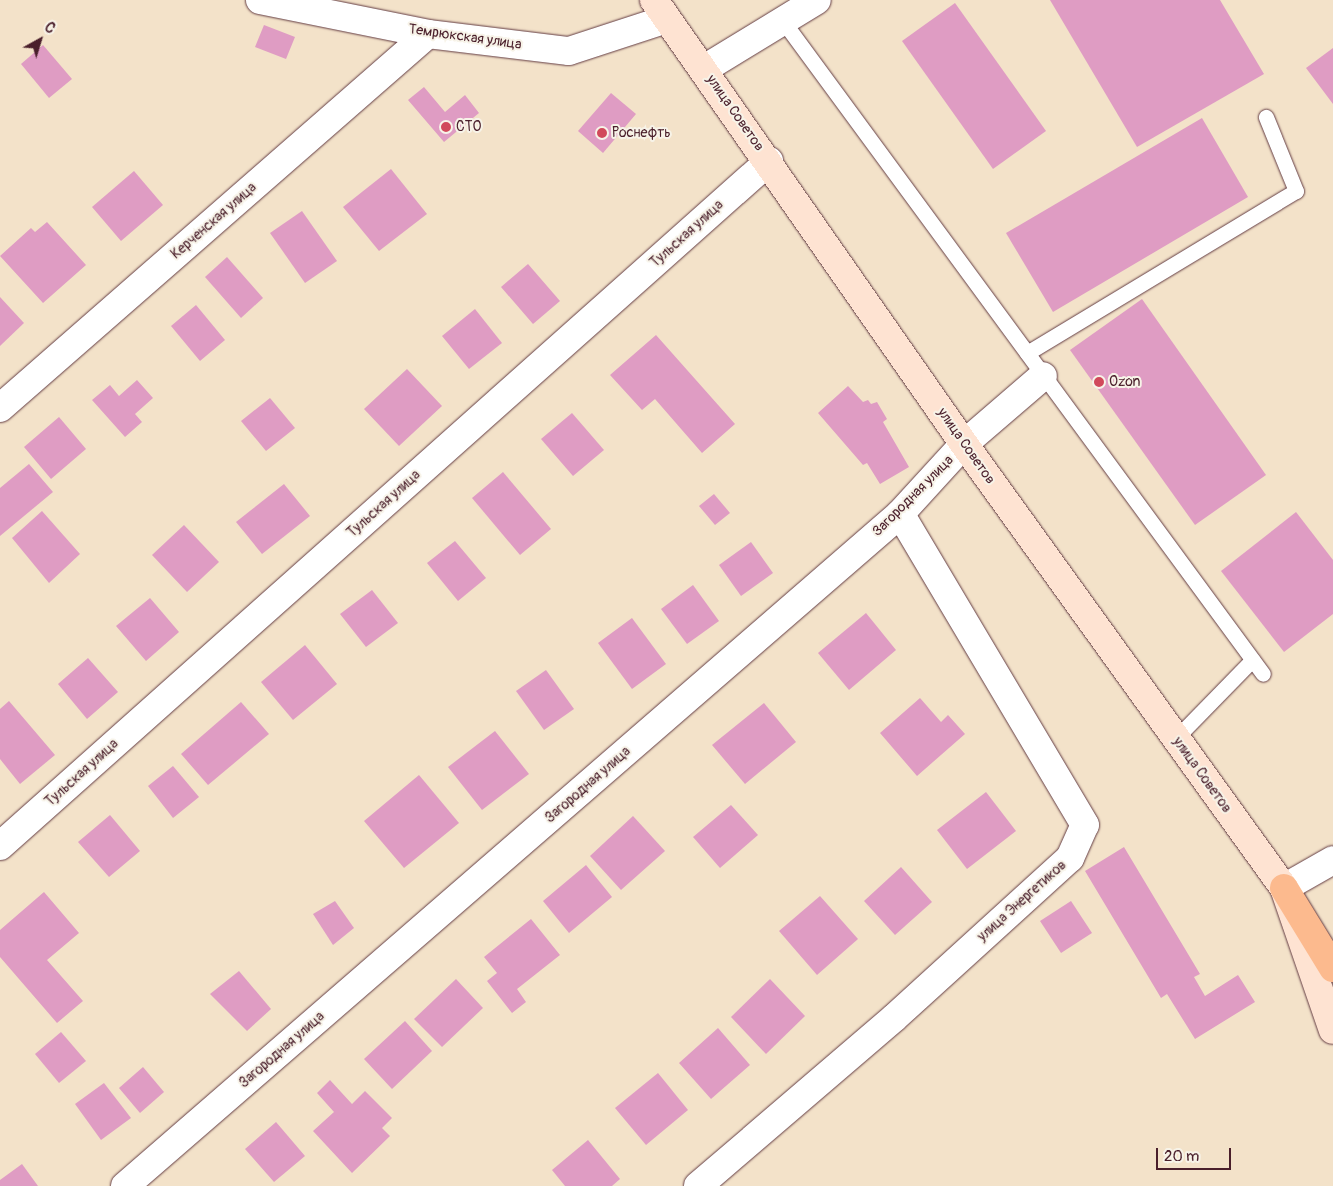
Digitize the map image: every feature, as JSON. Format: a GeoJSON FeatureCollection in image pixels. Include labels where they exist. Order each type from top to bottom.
{"type":"FeatureCollection","features":[{"type":"Feature","properties":{"kind":"highway"},"geometry":{"type":"LineString","coordinates":[[1284,888],[1333,945]]}},
{"type":"Feature","properties":{"kind":"highway"},"geometry":{"type":"LineString","coordinates":[[1284,888],[1333,968]]}},
{"type":"Feature","properties":{"kind":"main road","name":"улица Советов"},"geometry":{"type":"LineString","coordinates":[[660,9],[769,161],[964,444],[1284,888],[1333,1030]]}},
{"type":"Feature","properties":{"kind":"street","name":"Темрюкская улица"},"geometry":{"type":"LineString","coordinates":[[260,0],[428,34],[569,51],[660,9]]}},
{"type":"Feature","properties":{"kind":"street"},"geometry":{"type":"LineString","coordinates":[[704,69],[817,0]]}},
{"type":"Feature","properties":{"kind":"street","name":"Керченская улица"},"geometry":{"type":"LineString","coordinates":[[0,408],[428,34]]}},
{"type":"Feature","properties":{"kind":"street","name":"Тульская улица"},"geometry":{"type":"LineString","coordinates":[[0,846],[769,161]]}},
{"type":"Feature","properties":{"kind":"street","name":"Загородная улица"},"geometry":{"type":"LineString","coordinates":[[125,1186],[900,514],[964,444],[1043,376]]}},
{"type":"Feature","properties":{"kind":"street","name":"улица Энергетиков"},"geometry":{"type":"LineString","coordinates":[[698,1186],[894,1018],[1070,858],[1085,825],[900,514]]}},
{"type":"Feature","properties":{"kind":"street"},"geometry":{"type":"LineString","coordinates":[[1284,888],[1333,860]]}},
{"type":"Feature","properties":{"kind":"lane"},"geometry":{"type":"LineString","coordinates":[[783,21],[1263,674]]}},
{"type":"Feature","properties":{"kind":"lane"},"geometry":{"type":"LineString","coordinates":[[1026,353],[1296,192],[1266,117]]}},
{"type":"Feature","properties":{"kind":"lane"},"geometry":{"type":"LineString","coordinates":[[1176,738],[1252,660]]}},
{"type":"Feature","properties":{"kind":"building"},"geometry":{"type":"Polygon","coordinates":[[[1050,0],[1220,0],[1264,74],[1137,147],[1050,0]]]}},
{"type":"Feature","properties":{"kind":"building"},"geometry":{"type":"Polygon","coordinates":[[[955,3],[1046,131],[993,169],[902,41],[955,3]]]}},
{"type":"Feature","properties":{"kind":"building"},"geometry":{"type":"Polygon","coordinates":[[[264,25],[295,37],[286,59],[255,47],[264,25]]]}},
{"type":"Feature","properties":{"kind":"building"},"geometry":{"type":"Polygon","coordinates":[[[43,45],[72,79],[49,98],[21,64],[43,45]]]}},
{"type":"Feature","properties":{"kind":"building"},"geometry":{"type":"Polygon","coordinates":[[[1333,48],[1333,104],[1306,68],[1333,48]]]}},
{"type":"Feature","properties":{"kind":"building","name":"СТО"},"geometry":{"type":"Polygon","coordinates":[[[424,87],[445,112],[465,95],[479,113],[444,142],[408,100],[424,87]]]}},
{"type":"Feature","properties":{"kind":"building"},"geometry":{"type":"Polygon","coordinates":[[[611,93],[636,114],[603,153],[578,131],[611,93]]]}},
{"type":"Feature","properties":{"kind":"building"},"geometry":{"type":"Polygon","coordinates":[[[1202,118],[1248,197],[1053,312],[1006,233],[1202,118]]]}},
{"type":"Feature","properties":{"kind":"building"},"geometry":{"type":"Polygon","coordinates":[[[391,169],[427,214],[379,251],[343,207],[391,169]]]}},
{"type":"Feature","properties":{"kind":"building"},"geometry":{"type":"Polygon","coordinates":[[[134,171],[163,205],[121,241],[92,207],[134,171]]]}},
{"type":"Feature","properties":{"kind":"building"},"geometry":{"type":"Polygon","coordinates":[[[302,211],[337,261],[305,283],[270,233],[302,211]]]}},
{"type":"Feature","properties":{"kind":"building"},"geometry":{"type":"Polygon","coordinates":[[[47,222],[86,265],[43,303],[0,256],[31,228],[35,232],[47,222]]]}},
{"type":"Feature","properties":{"kind":"building"},"geometry":{"type":"Polygon","coordinates":[[[227,257],[263,298],[241,318],[205,277],[227,257]]]}},
{"type":"Feature","properties":{"kind":"building"},"geometry":{"type":"Polygon","coordinates":[[[528,264],[560,301],[533,324],[501,287],[528,264]]]}},
{"type":"Feature","properties":{"kind":"building"},"geometry":{"type":"Polygon","coordinates":[[[0,297],[24,323],[0,346],[0,297]]]}},
{"type":"Feature","properties":{"kind":"building"},"geometry":{"type":"Polygon","coordinates":[[[1142,299],[1266,475],[1195,525],[1070,350],[1142,299]]]}},
{"type":"Feature","properties":{"kind":"building"},"geometry":{"type":"Polygon","coordinates":[[[196,305],[225,340],[200,361],[171,326],[196,305]]]}},
{"type":"Feature","properties":{"kind":"building"},"geometry":{"type":"Polygon","coordinates":[[[475,309],[502,343],[469,369],[442,336],[475,309]]]}},
{"type":"Feature","properties":{"kind":"building"},"geometry":{"type":"Polygon","coordinates":[[[656,335],[735,424],[702,453],[655,399],[642,410],[610,375],[656,335]]]}},
{"type":"Feature","properties":{"kind":"building"},"geometry":{"type":"Polygon","coordinates":[[[407,369],[442,406],[399,446],[364,409],[407,369]]]}},
{"type":"Feature","properties":{"kind":"building"},"geometry":{"type":"Polygon","coordinates":[[[137,380],[153,398],[135,414],[142,422],[125,437],[92,400],[110,385],[119,396],[137,380]]]}},
{"type":"Feature","properties":{"kind":"building"},"geometry":{"type":"Polygon","coordinates":[[[848,386],[863,402],[868,400],[871,404],[877,402],[887,419],[883,422],[909,467],[880,484],[867,463],[863,465],[818,413],[848,386]]]}},
{"type":"Feature","properties":{"kind":"building"},"geometry":{"type":"Polygon","coordinates":[[[270,398],[295,428],[266,451],[241,421],[270,398]]]}},
{"type":"Feature","properties":{"kind":"building"},"geometry":{"type":"Polygon","coordinates":[[[572,413],[604,450],[573,476],[541,439],[572,413]]]}},
{"type":"Feature","properties":{"kind":"building"},"geometry":{"type":"Polygon","coordinates":[[[59,417],[86,449],[51,479],[24,447],[59,417]]]}},
{"type":"Feature","properties":{"kind":"building"},"geometry":{"type":"Polygon","coordinates":[[[29,464],[53,492],[0,536],[0,488],[29,464]]]}},
{"type":"Feature","properties":{"kind":"building"},"geometry":{"type":"Polygon","coordinates":[[[503,472],[551,529],[520,555],[472,498],[503,472]]]}},
{"type":"Feature","properties":{"kind":"building"},"geometry":{"type":"Polygon","coordinates":[[[284,484],[310,516],[262,554],[236,522],[284,484]]]}},
{"type":"Feature","properties":{"kind":"building"},"geometry":{"type":"Polygon","coordinates":[[[714,494],[730,513],[715,525],[699,506],[714,494]]]}},
{"type":"Feature","properties":{"kind":"building"},"geometry":{"type":"Polygon","coordinates":[[[42,511],[80,554],[49,583],[12,538],[42,511]]]}},
{"type":"Feature","properties":{"kind":"building"},"geometry":{"type":"Polygon","coordinates":[[[1296,512],[1333,560],[1333,614],[1284,652],[1221,571],[1296,512]]]}},
{"type":"Feature","properties":{"kind":"building"},"geometry":{"type":"Polygon","coordinates":[[[184,525],[219,562],[187,592],[152,555],[184,525]]]}},
{"type":"Feature","properties":{"kind":"building"},"geometry":{"type":"Polygon","coordinates":[[[455,541],[486,578],[458,601],[427,563],[455,541]]]}},
{"type":"Feature","properties":{"kind":"building"},"geometry":{"type":"Polygon","coordinates":[[[751,542],[773,573],[741,596],[719,565],[751,542]]]}},
{"type":"Feature","properties":{"kind":"building"},"geometry":{"type":"Polygon","coordinates":[[[693,585],[719,621],[687,644],[661,609],[693,585]]]}},
{"type":"Feature","properties":{"kind":"building"},"geometry":{"type":"Polygon","coordinates":[[[372,590],[398,623],[366,647],[340,614],[372,590]]]}},
{"type":"Feature","properties":{"kind":"building"},"geometry":{"type":"Polygon","coordinates":[[[150,598],[179,632],[146,661],[116,626],[150,598]]]}},
{"type":"Feature","properties":{"kind":"building"},"geometry":{"type":"Polygon","coordinates":[[[866,613],[896,650],[849,690],[818,653],[866,613]]]}},
{"type":"Feature","properties":{"kind":"building"},"geometry":{"type":"Polygon","coordinates":[[[632,618],[666,664],[632,689],[598,643],[632,618]]]}},
{"type":"Feature","properties":{"kind":"building"},"geometry":{"type":"Polygon","coordinates":[[[305,645],[337,684],[293,720],[261,682],[305,645]]]}},
{"type":"Feature","properties":{"kind":"building"},"geometry":{"type":"Polygon","coordinates":[[[88,658],[118,692],[87,719],[58,684],[88,658]]]}},
{"type":"Feature","properties":{"kind":"building"},"geometry":{"type":"Polygon","coordinates":[[[546,670],[574,709],[544,730],[516,691],[546,670]]]}},
{"type":"Feature","properties":{"kind":"building"},"geometry":{"type":"Polygon","coordinates":[[[920,698],[941,722],[948,715],[965,734],[917,776],[880,733],[920,698]]]}},
{"type":"Feature","properties":{"kind":"building"},"geometry":{"type":"Polygon","coordinates":[[[9,701],[55,755],[20,784],[0,759],[0,709],[9,701]]]}},
{"type":"Feature","properties":{"kind":"building"},"geometry":{"type":"Polygon","coordinates":[[[241,702],[269,734],[208,785],[181,754],[241,702]]]}},
{"type":"Feature","properties":{"kind":"building"},"geometry":{"type":"Polygon","coordinates":[[[764,703],[796,742],[745,784],[712,745],[764,703]]]}},
{"type":"Feature","properties":{"kind":"building"},"geometry":{"type":"Polygon","coordinates":[[[495,731],[529,774],[482,810],[448,767],[495,731]]]}},
{"type":"Feature","properties":{"kind":"building"},"geometry":{"type":"Polygon","coordinates":[[[173,766],[199,797],[173,818],[148,786],[173,766]]]}},
{"type":"Feature","properties":{"kind":"building"},"geometry":{"type":"Polygon","coordinates":[[[419,775],[459,823],[404,868],[364,821],[419,775]]]}},
{"type":"Feature","properties":{"kind":"building"},"geometry":{"type":"Polygon","coordinates":[[[986,792],[1016,831],[967,869],[937,830],[986,792]]]}},
{"type":"Feature","properties":{"kind":"building"},"geometry":{"type":"Polygon","coordinates":[[[731,805],[758,835],[720,868],[693,837],[731,805]]]}},
{"type":"Feature","properties":{"kind":"building"},"geometry":{"type":"Polygon","coordinates":[[[110,815],[140,851],[109,877],[78,842],[110,815]]]}},
{"type":"Feature","properties":{"kind":"building"},"geometry":{"type":"Polygon","coordinates":[[[633,816],[665,851],[621,890],[590,856],[633,816]]]}},
{"type":"Feature","properties":{"kind":"building"},"geometry":{"type":"Polygon","coordinates":[[[1124,847],[1200,974],[1194,977],[1205,996],[1238,975],[1255,1002],[1195,1039],[1167,994],[1161,998],[1085,871],[1124,847]]]}},
{"type":"Feature","properties":{"kind":"building"},"geometry":{"type":"Polygon","coordinates":[[[586,865],[612,897],[569,933],[543,901],[586,865]]]}},
{"type":"Feature","properties":{"kind":"building"},"geometry":{"type":"Polygon","coordinates":[[[901,867],[932,902],[895,935],[864,901],[901,867]]]}},
{"type":"Feature","properties":{"kind":"building"},"geometry":{"type":"Polygon","coordinates":[[[44,892],[79,933],[47,960],[83,1001],[57,1023],[0,957],[0,930],[44,892]]]}},
{"type":"Feature","properties":{"kind":"building"},"geometry":{"type":"Polygon","coordinates":[[[820,896],[858,939],[817,975],[779,931],[820,896]]]}},
{"type":"Feature","properties":{"kind":"building"},"geometry":{"type":"Polygon","coordinates":[[[335,901],[354,928],[333,945],[313,914],[335,901]]]}},
{"type":"Feature","properties":{"kind":"building"},"geometry":{"type":"Polygon","coordinates":[[[1071,901],[1092,933],[1061,953],[1040,921],[1071,901]]]}},
{"type":"Feature","properties":{"kind":"building"},"geometry":{"type":"Polygon","coordinates":[[[531,919],[560,955],[517,989],[526,1002],[512,1013],[487,981],[497,973],[484,957],[531,919]]]}},
{"type":"Feature","properties":{"kind":"building"},"geometry":{"type":"Polygon","coordinates":[[[239,971],[271,1009],[247,1031],[210,994],[239,971]]]}},
{"type":"Feature","properties":{"kind":"building"},"geometry":{"type":"Polygon","coordinates":[[[456,979],[483,1008],[442,1047],[414,1019],[456,979]]]}},
{"type":"Feature","properties":{"kind":"building"},"geometry":{"type":"Polygon","coordinates":[[[770,979],[805,1016],[766,1054],[731,1017],[770,979]]]}},
{"type":"Feature","properties":{"kind":"building"},"geometry":{"type":"Polygon","coordinates":[[[405,1021],[432,1051],[392,1089],[364,1059],[405,1021]]]}},
{"type":"Feature","properties":{"kind":"building"},"geometry":{"type":"Polygon","coordinates":[[[718,1028],[750,1065],[711,1099],[679,1063],[718,1028]]]}},
{"type":"Feature","properties":{"kind":"building"},"geometry":{"type":"Polygon","coordinates":[[[61,1032],[86,1061],[59,1083],[35,1054],[61,1032]]]}},
{"type":"Feature","properties":{"kind":"building"},"geometry":{"type":"Polygon","coordinates":[[[143,1067],[164,1092],[140,1113],[119,1088],[143,1067]]]}},
{"type":"Feature","properties":{"kind":"building"},"geometry":{"type":"Polygon","coordinates":[[[658,1073],[688,1110],[646,1145],[615,1108],[658,1073]]]}},
{"type":"Feature","properties":{"kind":"building"},"geometry":{"type":"Polygon","coordinates":[[[330,1080],[352,1104],[365,1091],[392,1118],[382,1128],[390,1136],[352,1173],[313,1131],[334,1112],[317,1093],[330,1080]]]}},
{"type":"Feature","properties":{"kind":"building"},"geometry":{"type":"Polygon","coordinates":[[[104,1083],[131,1118],[101,1140],[75,1104],[104,1083]]]}},
{"type":"Feature","properties":{"kind":"building"},"geometry":{"type":"Polygon","coordinates":[[[276,1122],[305,1156],[274,1182],[245,1149],[276,1122]]]}},
{"type":"Feature","properties":{"kind":"building"},"geometry":{"type":"Polygon","coordinates":[[[588,1140],[620,1179],[612,1186],[565,1186],[552,1170],[588,1140]]]}},
{"type":"Feature","properties":{"kind":"building"},"geometry":{"type":"Polygon","coordinates":[[[22,1164],[38,1186],[0,1186],[0,1180],[22,1164]]]}},
{"type":"Feature","properties":{"kind":"place","name":"СТО"},"geometry":{"type":"Point","coordinates":[446,127]}},
{"type":"Feature","properties":{"kind":"place","name":"Роснефть"},"geometry":{"type":"Point","coordinates":[602,133]}},
{"type":"Feature","properties":{"kind":"place","name":"Ozon"},"geometry":{"type":"Point","coordinates":[1099,382]}}]}
